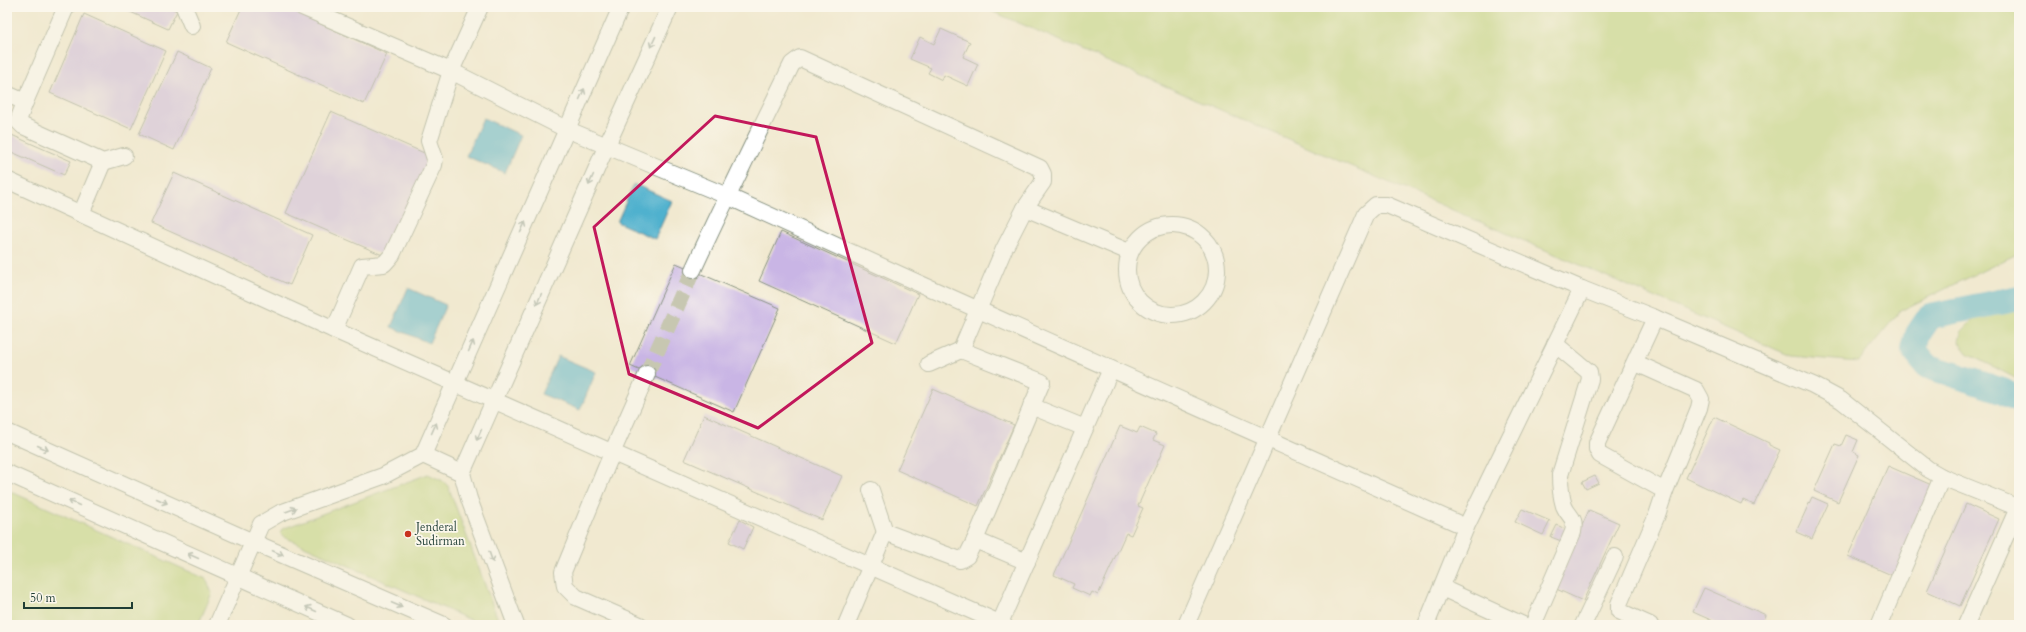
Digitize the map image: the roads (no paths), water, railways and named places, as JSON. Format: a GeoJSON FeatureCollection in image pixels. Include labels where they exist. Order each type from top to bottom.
{"type":"FeatureCollection","features":[{"type":"Feature","properties":{"kind":"lane"},"geometry":{"type":"LineString","coordinates":[[66,7],[18,121],[23,126],[103,162],[124,156]]}},
{"type":"Feature","properties":{"kind":"lane"},"geometry":{"type":"LineString","coordinates":[[184,7],[192,26]]}},
{"type":"Feature","properties":{"kind":"lane"},"geometry":{"type":"LineString","coordinates":[[302,7],[451,71],[566,129],[726,196],[1466,527]]}},
{"type":"Feature","properties":{"kind":"lane"},"geometry":{"type":"LineString","coordinates":[[334,330],[362,266],[384,264],[392,255],[434,165],[435,159],[429,141],[451,71],[480,7]]}},
{"type":"Feature","properties":{"kind":"lane"},"geometry":{"type":"LineString","coordinates":[[217,625],[261,524],[269,519],[383,476],[422,454],[621,7]]}},
{"type":"Feature","properties":{"kind":"lane"},"geometry":{"type":"LineString","coordinates":[[516,625],[469,498],[462,473],[607,145],[670,7]]}},
{"type":"Feature","properties":{"kind":"lane"},"geometry":{"type":"LineString","coordinates":[[693,270],[726,196],[759,134],[792,64],[800,58],[1040,168],[1043,174],[1043,182],[1025,208],[1004,249],[961,350],[929,364]]}},
{"type":"Feature","properties":{"kind":"lane"},"geometry":{"type":"LineString","coordinates":[[7,94],[25,102]]}},
{"type":"Feature","properties":{"kind":"lane"},"geometry":{"type":"LineString","coordinates":[[81,214],[103,162]]}},
{"type":"Feature","properties":{"kind":"lane"},"geometry":{"type":"LineString","coordinates":[[7,180],[334,330],[495,399],[612,453],[869,567],[1002,624],[1027,562],[1111,369]]}},
{"type":"Feature","properties":{"kind":"lane"},"geometry":{"type":"LineString","coordinates":[[1186,625],[1366,214],[1376,205],[1387,204],[1582,289],[1655,318],[1813,385],[1841,400],[1918,461],[1942,477],[2019,508],[1966,625]]}},
{"type":"Feature","properties":{"kind":"lane"},"geometry":{"type":"LineString","coordinates":[[1025,208],[1129,252]]}},
{"type":"Feature","properties":{"kind":"lane"},"geometry":{"type":"LineString","coordinates":[[1168,224],[1185,226],[1200,234],[1211,247],[1217,263],[1217,279],[1210,295],[1199,307],[1184,314],[1167,315],[1151,310],[1138,300],[1129,285],[1128,280],[1126,269],[1129,252],[1138,238],[1152,229],[1168,224]]}},
{"type":"Feature","properties":{"kind":"lane"},"geometry":{"type":"LineString","coordinates":[[1426,625],[1466,527],[1582,289]]}},
{"type":"Feature","properties":{"kind":"lane"},"geometry":{"type":"LineString","coordinates":[[1655,318],[1636,363],[1597,443],[1597,449],[1600,455],[1665,491]]}},
{"type":"Feature","properties":{"kind":"lane"},"geometry":{"type":"LineString","coordinates":[[1533,625],[1573,532],[1574,519],[1565,507],[1560,488],[1560,475],[1590,379],[1588,372],[1555,344]]}},
{"type":"Feature","properties":{"kind":"lane"},"geometry":{"type":"LineString","coordinates":[[886,532],[960,560],[967,556],[1041,384],[1041,380],[961,350]]}},
{"type":"Feature","properties":{"kind":"lane"},"geometry":{"type":"LineString","coordinates":[[1636,363],[1696,390],[1701,399],[1699,408],[1665,491],[1658,515],[1619,604],[1619,610],[1623,614],[1650,625]]}},
{"type":"Feature","properties":{"kind":"lane"},"geometry":{"type":"LineString","coordinates":[[640,625],[576,597],[565,586],[563,572],[612,453],[647,374]]}},
{"type":"Feature","properties":{"kind":"lane"},"geometry":{"type":"LineString","coordinates":[[1031,406],[1085,428]]}},
{"type":"Feature","properties":{"kind":"lane"},"geometry":{"type":"LineString","coordinates":[[7,432],[253,542],[444,625]]}},
{"type":"Feature","properties":{"kind":"lane"},"geometry":{"type":"LineString","coordinates":[[422,454],[462,473]]}},
{"type":"Feature","properties":{"kind":"lane"},"geometry":{"type":"LineString","coordinates":[[7,473],[347,625]]}},
{"type":"Feature","properties":{"kind":"lane"},"geometry":{"type":"LineString","coordinates":[[1879,625],[1942,477]]}},
{"type":"Feature","properties":{"kind":"lane"},"geometry":{"type":"LineString","coordinates":[[846,625],[869,567],[886,532],[871,490]]}},
{"type":"Feature","properties":{"kind":"lane"},"geometry":{"type":"LineString","coordinates":[[975,540],[1027,562]]}},
{"type":"Feature","properties":{"kind":"lane"},"geometry":{"type":"LineString","coordinates":[[1583,625],[1615,557]]}},
{"type":"Feature","properties":{"kind":"lane"},"geometry":{"type":"LineString","coordinates":[[1442,588],[1523,625]]}},
{"type":"Feature","properties":{"kind":"water"},"geometry":{"type":"Polygon","coordinates":[[[483,118],[521,135],[505,173],[466,156],[483,118]]]}},
{"type":"Feature","properties":{"kind":"water"},"geometry":{"type":"Polygon","coordinates":[[[634,184],[672,201],[655,239],[617,222],[634,184]]]}},
{"type":"Feature","properties":{"kind":"water"},"geometry":{"type":"Polygon","coordinates":[[[408,288],[446,305],[429,343],[391,327],[408,288]]]}},
{"type":"Feature","properties":{"kind":"water"},"geometry":{"type":"Polygon","coordinates":[[[558,356],[596,372],[580,410],[541,394],[558,356]]]}},
{"type":"Feature","properties":{"kind":"waterway"},"geometry":{"type":"LineString","coordinates":[[2019,298],[1930,316],[1918,334],[1914,350],[1927,366],[2003,391],[2019,400]]}},
{"type":"Feature","properties":{"kind":"tunnel"},"geometry":{"type":"LineString","coordinates":[[647,374],[693,270]]}},
{"type":"Feature","properties":{"kind":"place","name":"Jenderal Sudirman"},"geometry":{"type":"Point","coordinates":[408,534]}}]}
